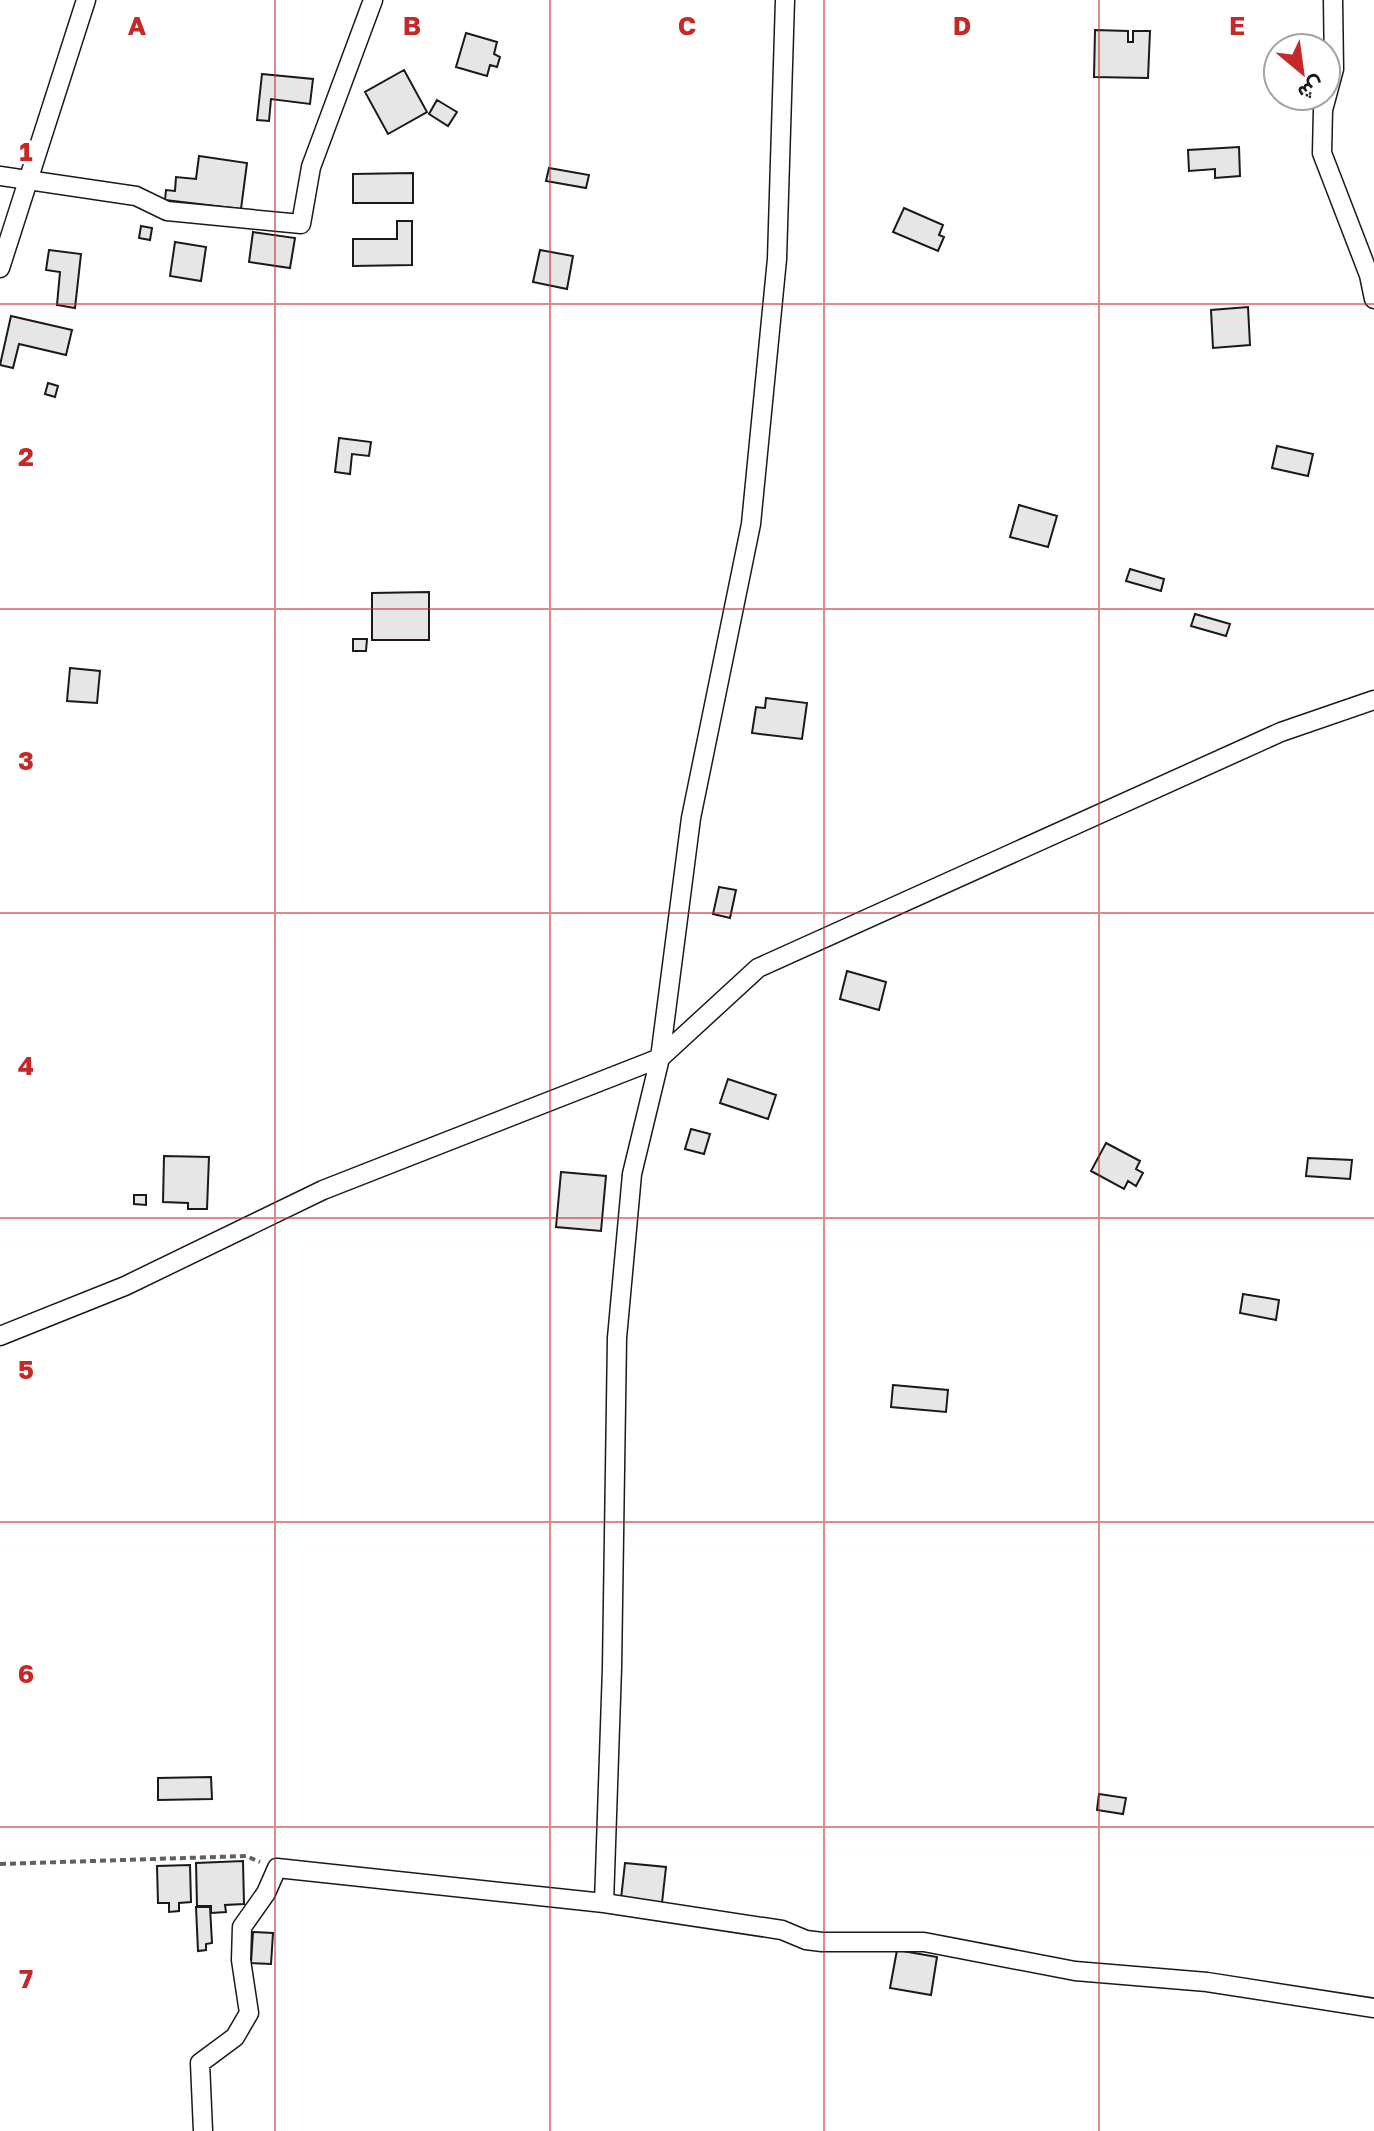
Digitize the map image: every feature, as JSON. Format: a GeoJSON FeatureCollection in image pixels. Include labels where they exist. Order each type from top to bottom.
{"type":"FeatureCollection","features":[{"type":"Feature","properties":{"kind":"street"},"geometry":{"type":"LineString","coordinates":[[0,268],[86,0]]}},
{"type":"Feature","properties":{"kind":"street"},"geometry":{"type":"LineString","coordinates":[[0,176],[136,196],[167,211],[301,224],[311,167],[373,0]]}},
{"type":"Feature","properties":{"kind":"street"},"geometry":{"type":"LineString","coordinates":[[604,1903],[612,1668],[617,1338],[632,1174],[660,1058],[691,818],[751,524],[777,259],[785,0]]}},
{"type":"Feature","properties":{"kind":"street"},"geometry":{"type":"LineString","coordinates":[[1333,0],[1334,69],[1323,110],[1322,153],[1369,275],[1374,299]]}},
{"type":"Feature","properties":{"kind":"street"},"geometry":{"type":"LineString","coordinates":[[0,1336],[125,1286],[323,1190],[660,1058],[758,968],[1281,732],[1374,700]]}},
{"type":"Feature","properties":{"kind":"street"},"geometry":{"type":"LineString","coordinates":[[203,2131],[200,2063],[235,2037],[249,2013],[241,1960],[242,1927],[266,1893],[277,1868],[604,1903],[782,1930],[806,1940],[822,1942],[924,1942],[1075,1971],[1207,1982],[1374,2008]]}},
{"type":"Feature","properties":{"kind":"path"},"geometry":{"type":"LineString","coordinates":[[0,1864],[246,1856],[277,1868]]}},
{"type":"Feature","properties":{"kind":"building"},"geometry":{"type":"Polygon","coordinates":[[[1095,30],[1128,31],[1128,42],[1133,42],[1133,31],[1150,31],[1148,78],[1094,77],[1095,30]]]}},
{"type":"Feature","properties":{"kind":"building"},"geometry":{"type":"Polygon","coordinates":[[[466,33],[497,42],[494,54],[500,57],[497,67],[490,65],[487,76],[456,67],[466,33]]]}},
{"type":"Feature","properties":{"kind":"building"},"geometry":{"type":"Polygon","coordinates":[[[404,70],[427,112],[388,134],[365,92],[404,70]]]}},
{"type":"Feature","properties":{"kind":"building"},"geometry":{"type":"Polygon","coordinates":[[[262,74],[313,79],[310,104],[271,99],[269,121],[257,120],[262,74]]]}},
{"type":"Feature","properties":{"kind":"building"},"geometry":{"type":"Polygon","coordinates":[[[437,100],[457,112],[448,126],[429,114],[437,100]]]}},
{"type":"Feature","properties":{"kind":"building"},"geometry":{"type":"Polygon","coordinates":[[[1239,147],[1240,176],[1215,178],[1215,169],[1189,171],[1188,150],[1239,147]]]}},
{"type":"Feature","properties":{"kind":"building"},"geometry":{"type":"Polygon","coordinates":[[[199,156],[247,163],[241,209],[165,200],[166,190],[175,191],[176,177],[196,179],[199,156]]]}},
{"type":"Feature","properties":{"kind":"building"},"geometry":{"type":"Polygon","coordinates":[[[549,168],[589,175],[586,188],[546,181],[549,168]]]}},
{"type":"Feature","properties":{"kind":"building"},"geometry":{"type":"Polygon","coordinates":[[[413,173],[413,203],[353,203],[353,174],[413,173]]]}},
{"type":"Feature","properties":{"kind":"building"},"geometry":{"type":"Polygon","coordinates":[[[904,208],[943,225],[939,235],[944,237],[938,251],[893,232],[904,208]]]}},
{"type":"Feature","properties":{"kind":"building"},"geometry":{"type":"Polygon","coordinates":[[[397,221],[412,221],[412,265],[353,266],[353,239],[397,239],[397,221]]]}},
{"type":"Feature","properties":{"kind":"building"},"geometry":{"type":"Polygon","coordinates":[[[141,226],[152,228],[150,240],[139,238],[141,226]]]}},
{"type":"Feature","properties":{"kind":"building"},"geometry":{"type":"Polygon","coordinates":[[[253,232],[295,238],[290,268],[249,262],[253,232]]]}},
{"type":"Feature","properties":{"kind":"building"},"geometry":{"type":"Polygon","coordinates":[[[175,242],[206,247],[201,281],[170,276],[175,242]]]}},
{"type":"Feature","properties":{"kind":"building"},"geometry":{"type":"Polygon","coordinates":[[[49,250],[81,254],[75,308],[57,305],[60,272],[46,270],[49,250]]]}},
{"type":"Feature","properties":{"kind":"building"},"geometry":{"type":"Polygon","coordinates":[[[540,250],[573,256],[567,289],[533,282],[540,250]]]}},
{"type":"Feature","properties":{"kind":"building"},"geometry":{"type":"Polygon","coordinates":[[[1248,307],[1250,345],[1213,348],[1211,310],[1248,307]]]}},
{"type":"Feature","properties":{"kind":"building"},"geometry":{"type":"Polygon","coordinates":[[[11,316],[72,330],[66,355],[19,344],[13,368],[0,365],[11,316]]]}},
{"type":"Feature","properties":{"kind":"building"},"geometry":{"type":"Polygon","coordinates":[[[48,383],[58,386],[55,397],[45,394],[48,383]]]}},
{"type":"Feature","properties":{"kind":"building"},"geometry":{"type":"Polygon","coordinates":[[[339,438],[371,442],[369,456],[352,454],[350,474],[335,472],[339,438]]]}},
{"type":"Feature","properties":{"kind":"building"},"geometry":{"type":"Polygon","coordinates":[[[1277,446],[1313,454],[1308,476],[1272,468],[1277,446]]]}},
{"type":"Feature","properties":{"kind":"building"},"geometry":{"type":"Polygon","coordinates":[[[1019,505],[1057,516],[1048,547],[1010,537],[1019,505]]]}},
{"type":"Feature","properties":{"kind":"building"},"geometry":{"type":"Polygon","coordinates":[[[1130,569],[1164,579],[1161,591],[1126,581],[1130,569]]]}},
{"type":"Feature","properties":{"kind":"building"},"geometry":{"type":"Polygon","coordinates":[[[429,592],[429,640],[372,640],[372,593],[429,592]]]}},
{"type":"Feature","properties":{"kind":"building"},"geometry":{"type":"Polygon","coordinates":[[[1195,614],[1230,624],[1226,636],[1191,626],[1195,614]]]}},
{"type":"Feature","properties":{"kind":"building"},"geometry":{"type":"Polygon","coordinates":[[[353,639],[367,639],[366,651],[353,651],[353,639]]]}},
{"type":"Feature","properties":{"kind":"building"},"geometry":{"type":"Polygon","coordinates":[[[70,668],[100,671],[97,703],[67,701],[70,668]]]}},
{"type":"Feature","properties":{"kind":"building"},"geometry":{"type":"Polygon","coordinates":[[[766,698],[807,703],[802,739],[752,733],[756,707],[765,708],[766,698]]]}},
{"type":"Feature","properties":{"kind":"building"},"geometry":{"type":"Polygon","coordinates":[[[719,887],[736,890],[730,918],[713,914],[719,887]]]}},
{"type":"Feature","properties":{"kind":"building"},"geometry":{"type":"Polygon","coordinates":[[[847,971],[886,982],[879,1010],[840,999],[847,971]]]}},
{"type":"Feature","properties":{"kind":"building"},"geometry":{"type":"Polygon","coordinates":[[[728,1079],[776,1095],[768,1119],[720,1103],[728,1079]]]}},
{"type":"Feature","properties":{"kind":"building"},"geometry":{"type":"Polygon","coordinates":[[[691,1129],[710,1134],[704,1154],[685,1149],[691,1129]]]}},
{"type":"Feature","properties":{"kind":"building"},"geometry":{"type":"Polygon","coordinates":[[[1106,1143],[1140,1161],[1136,1169],[1143,1173],[1136,1186],[1128,1181],[1124,1189],[1091,1171],[1106,1143]]]}},
{"type":"Feature","properties":{"kind":"building"},"geometry":{"type":"Polygon","coordinates":[[[164,1156],[209,1157],[207,1209],[188,1209],[188,1203],[163,1202],[164,1156]]]}},
{"type":"Feature","properties":{"kind":"building"},"geometry":{"type":"Polygon","coordinates":[[[1308,1158],[1352,1160],[1350,1179],[1306,1176],[1308,1158]]]}},
{"type":"Feature","properties":{"kind":"building"},"geometry":{"type":"Polygon","coordinates":[[[561,1172],[606,1176],[601,1231],[556,1227],[561,1172]]]}},
{"type":"Feature","properties":{"kind":"building"},"geometry":{"type":"Polygon","coordinates":[[[134,1195],[146,1195],[146,1205],[134,1204],[134,1195]]]}},
{"type":"Feature","properties":{"kind":"building"},"geometry":{"type":"Polygon","coordinates":[[[1243,1294],[1279,1300],[1276,1320],[1240,1313],[1243,1294]]]}},
{"type":"Feature","properties":{"kind":"building"},"geometry":{"type":"Polygon","coordinates":[[[893,1385],[948,1390],[946,1412],[891,1407],[893,1385]]]}},
{"type":"Feature","properties":{"kind":"building"},"geometry":{"type":"Polygon","coordinates":[[[211,1777],[212,1799],[158,1800],[158,1778],[211,1777]]]}},
{"type":"Feature","properties":{"kind":"building"},"geometry":{"type":"Polygon","coordinates":[[[1099,1794],[1126,1798],[1123,1814],[1097,1810],[1099,1794]]]}},
{"type":"Feature","properties":{"kind":"building"},"geometry":{"type":"Polygon","coordinates":[[[243,1861],[244,1904],[225,1905],[226,1912],[211,1913],[211,1906],[197,1906],[196,1863],[243,1861]]]}},
{"type":"Feature","properties":{"kind":"building"},"geometry":{"type":"Polygon","coordinates":[[[625,1863],[666,1867],[662,1903],[621,1899],[625,1863]]]}},
{"type":"Feature","properties":{"kind":"building"},"geometry":{"type":"Polygon","coordinates":[[[190,1865],[191,1902],[179,1903],[179,1911],[169,1912],[169,1903],[158,1903],[157,1866],[190,1865]]]}},
{"type":"Feature","properties":{"kind":"building"},"geometry":{"type":"Polygon","coordinates":[[[196,1907],[210,1907],[212,1943],[206,1944],[206,1950],[198,1951],[196,1907]]]}},
{"type":"Feature","properties":{"kind":"building"},"geometry":{"type":"Polygon","coordinates":[[[253,1932],[273,1933],[271,1964],[251,1963],[253,1932]]]}},
{"type":"Feature","properties":{"kind":"building"},"geometry":{"type":"Polygon","coordinates":[[[897,1950],[937,1957],[931,1995],[890,1988],[897,1950]]]}}]}
